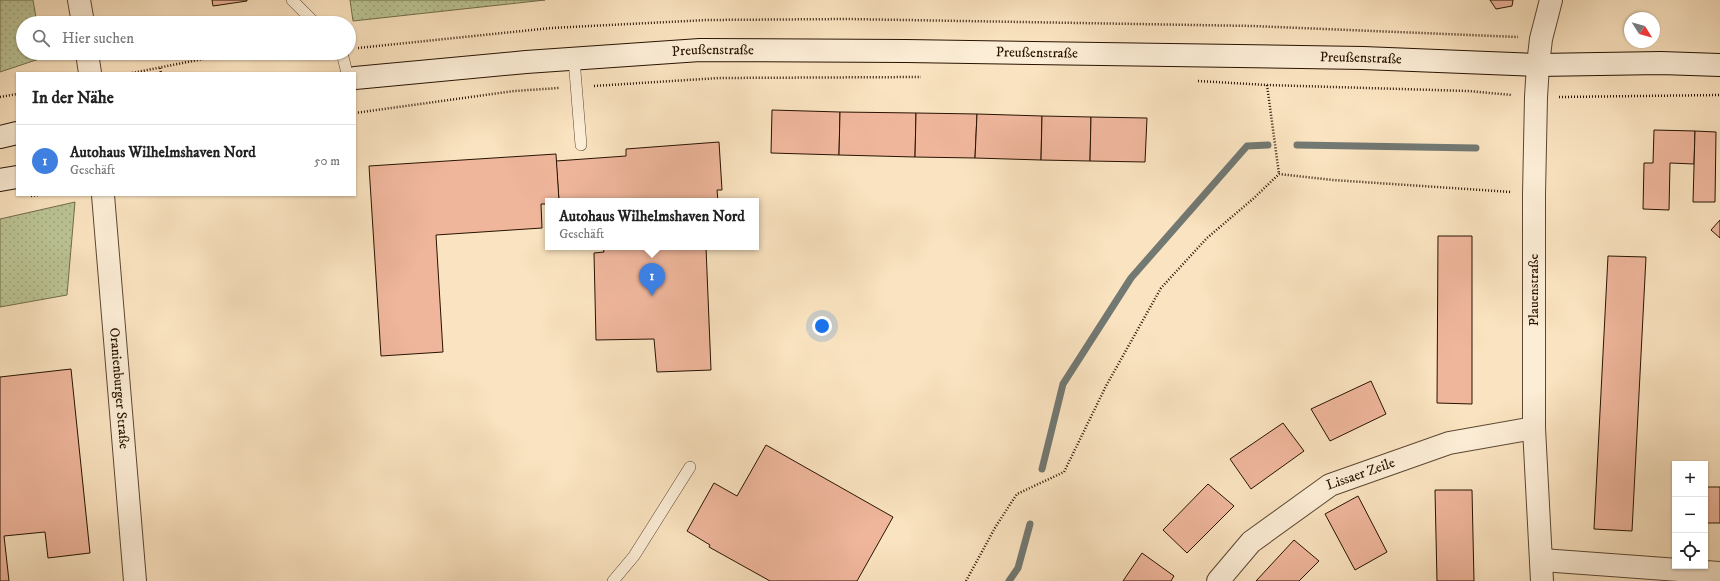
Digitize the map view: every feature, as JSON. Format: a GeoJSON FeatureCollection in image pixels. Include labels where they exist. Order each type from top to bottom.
{"type":"FeatureCollection","features":[{"type":"Feature","properties":{"kind":"street"},"geometry":{"type":"LineString","coordinates":[[79,0],[82,16]]}},
{"type":"Feature","properties":{"kind":"street","name":"Plauenstraße"},"geometry":{"type":"LineString","coordinates":[[1542,570],[1534,428],[1534,194],[1538,65],[1541,39],[1551,0]]}},
{"type":"Feature","properties":{"kind":"street","name":"Preußenstraße"},"geometry":{"type":"LineString","coordinates":[[356,78],[574,59],[700,50],[906,51],[1363,58],[1538,65],[1661,63],[1720,65]]}},
{"type":"Feature","properties":{"kind":"street"},"geometry":{"type":"LineString","coordinates":[[88,60],[90,72]]}},
{"type":"Feature","properties":{"kind":"street"},"geometry":{"type":"LineString","coordinates":[[0,137],[16,134]]}},
{"type":"Feature","properties":{"kind":"street"},"geometry":{"type":"LineString","coordinates":[[0,180],[16,176]]}},
{"type":"Feature","properties":{"kind":"street","name":"Oranienburger Straße"},"geometry":{"type":"LineString","coordinates":[[103,196],[135,581]]}},
{"type":"Feature","properties":{"kind":"street","name":"Lissaer Zeile"},"geometry":{"type":"LineString","coordinates":[[1218,581],[1251,542],[1330,485],[1450,443],[1534,428]]}},
{"type":"Feature","properties":{"kind":"street"},"geometry":{"type":"LineString","coordinates":[[1542,570],[1720,573]]}},
{"type":"Feature","properties":{"kind":"lane"},"geometry":{"type":"LineString","coordinates":[[292,0],[308,16]]}},
{"type":"Feature","properties":{"kind":"lane"},"geometry":{"type":"LineString","coordinates":[[574,59],[581,145]]}},
{"type":"Feature","properties":{"kind":"lane"},"geometry":{"type":"LineString","coordinates":[[344,60],[347,72]]}},
{"type":"Feature","properties":{"kind":"lane"},"geometry":{"type":"LineString","coordinates":[[613,581],[634,556],[690,467]]}},
{"type":"Feature","properties":{"kind":"path"},"geometry":{"type":"LineString","coordinates":[[138,72],[199,60]]}},
{"type":"Feature","properties":{"kind":"path"},"geometry":{"type":"LineString","coordinates":[[160,68],[161,72]]}},
{"type":"Feature","properties":{"kind":"path"},"geometry":{"type":"LineString","coordinates":[[356,113],[514,91],[719,78],[928,77]]}},
{"type":"Feature","properties":{"kind":"path"},"geometry":{"type":"LineString","coordinates":[[1194,81],[1267,85],[1468,91],[1536,97],[1720,95]]}},
{"type":"Feature","properties":{"kind":"path"},"geometry":{"type":"LineString","coordinates":[[1267,85],[1279,174]]}},
{"type":"Feature","properties":{"kind":"path"},"geometry":{"type":"LineString","coordinates":[[0,97],[16,94]]}},
{"type":"Feature","properties":{"kind":"path"},"geometry":{"type":"LineString","coordinates":[[1279,174],[1333,180],[1534,194]]}},
{"type":"Feature","properties":{"kind":"path"},"geometry":{"type":"LineString","coordinates":[[966,581],[996,526],[1017,494],[1064,472],[1106,386],[1161,288],[1206,238],[1254,198],[1279,174]]}},
{"type":"Feature","properties":{"kind":"green space"},"geometry":{"type":"Polygon","coordinates":[[[0,0],[33,0],[36,16],[16,16],[16,60],[36,60],[0,72],[0,0]]]}},
{"type":"Feature","properties":{"kind":"green space"},"geometry":{"type":"Polygon","coordinates":[[[350,0],[545,0],[356,21],[356,16],[352,16],[350,0]]]}},
{"type":"Feature","properties":{"kind":"green space"},"geometry":{"type":"Polygon","coordinates":[[[75,202],[67,295],[0,307],[0,219],[75,202]]]}},
{"type":"Feature","properties":{"kind":"building"},"geometry":{"type":"Polygon","coordinates":[[[212,0],[247,0],[247,1],[213,6],[212,0]]]}},
{"type":"Feature","properties":{"kind":"building"},"geometry":{"type":"Polygon","coordinates":[[[1490,0],[1513,0],[1512,6],[1496,9],[1490,0]]]}},
{"type":"Feature","properties":{"kind":"building"},"geometry":{"type":"Polygon","coordinates":[[[772,110],[840,112],[839,155],[771,153],[772,110]]]}},
{"type":"Feature","properties":{"kind":"building"},"geometry":{"type":"Polygon","coordinates":[[[840,112],[916,113],[915,157],[839,155],[840,112]]]}},
{"type":"Feature","properties":{"kind":"building"},"geometry":{"type":"Polygon","coordinates":[[[916,113],[977,114],[975,158],[915,157],[916,113]]]}},
{"type":"Feature","properties":{"kind":"building"},"geometry":{"type":"Polygon","coordinates":[[[977,114],[1042,116],[1041,160],[975,158],[977,114]]]}},
{"type":"Feature","properties":{"kind":"building"},"geometry":{"type":"Polygon","coordinates":[[[1042,116],[1091,117],[1090,161],[1041,160],[1042,116]]]}},
{"type":"Feature","properties":{"kind":"building"},"geometry":{"type":"Polygon","coordinates":[[[1091,117],[1147,118],[1145,162],[1090,161],[1091,117]]]}},
{"type":"Feature","properties":{"kind":"building"},"geometry":{"type":"Polygon","coordinates":[[[1654,130],[1695,131],[1694,164],[1670,163],[1669,210],[1643,209],[1644,163],[1653,163],[1654,130]]]}},
{"type":"Feature","properties":{"kind":"building"},"geometry":{"type":"Polygon","coordinates":[[[1695,131],[1716,132],[1715,202],[1693,202],[1695,131]]]}},
{"type":"Feature","properties":{"kind":"building"},"geometry":{"type":"Polygon","coordinates":[[[719,142],[722,190],[717,190],[718,198],[559,198],[556,161],[626,156],[626,149],[719,142]]]}},
{"type":"Feature","properties":{"kind":"building"},"geometry":{"type":"Polygon","coordinates":[[[556,154],[559,198],[545,198],[545,204],[541,204],[542,228],[436,235],[443,352],[381,356],[369,166],[556,154]]]}},
{"type":"Feature","properties":{"kind":"building"},"geometry":{"type":"Polygon","coordinates":[[[1720,220],[1720,238],[1711,230],[1720,220]]]}},
{"type":"Feature","properties":{"kind":"building"},"geometry":{"type":"Polygon","coordinates":[[[1438,236],[1472,236],[1472,404],[1437,403],[1438,236]]]}},
{"type":"Feature","properties":{"kind":"building"},"geometry":{"type":"Polygon","coordinates":[[[604,250],[706,250],[711,370],[657,372],[654,339],[596,340],[594,253],[604,252],[604,250]]]}},
{"type":"Feature","properties":{"kind":"building"},"geometry":{"type":"Polygon","coordinates":[[[1608,256],[1646,257],[1632,531],[1594,529],[1608,256]]]}},
{"type":"Feature","properties":{"kind":"building"},"geometry":{"type":"Polygon","coordinates":[[[71,369],[90,553],[48,558],[45,532],[4,536],[9,581],[0,581],[0,377],[71,369]]]}},
{"type":"Feature","properties":{"kind":"building"},"geometry":{"type":"Polygon","coordinates":[[[1371,381],[1386,414],[1330,441],[1311,409],[1371,381]]]}},
{"type":"Feature","properties":{"kind":"building"},"geometry":{"type":"Polygon","coordinates":[[[1283,423],[1304,451],[1251,489],[1230,459],[1283,423]]]}},
{"type":"Feature","properties":{"kind":"building"},"geometry":{"type":"Polygon","coordinates":[[[766,445],[893,517],[857,581],[770,581],[709,547],[710,545],[687,531],[714,483],[737,496],[766,445]]]}},
{"type":"Feature","properties":{"kind":"building"},"geometry":{"type":"Polygon","coordinates":[[[1208,484],[1234,506],[1187,553],[1163,530],[1208,484]]]}},
{"type":"Feature","properties":{"kind":"building"},"geometry":{"type":"Polygon","coordinates":[[[1708,487],[1720,487],[1720,523],[1708,523],[1708,487]]]}},
{"type":"Feature","properties":{"kind":"building"},"geometry":{"type":"Polygon","coordinates":[[[1435,490],[1472,490],[1474,581],[1437,581],[1435,490]]]}},
{"type":"Feature","properties":{"kind":"building"},"geometry":{"type":"Polygon","coordinates":[[[1358,496],[1387,552],[1355,570],[1325,514],[1358,496]]]}},
{"type":"Feature","properties":{"kind":"building"},"geometry":{"type":"Polygon","coordinates":[[[1294,540],[1319,561],[1299,581],[1256,581],[1294,540]]]}},
{"type":"Feature","properties":{"kind":"building"},"geometry":{"type":"Polygon","coordinates":[[[1142,553],[1174,576],[1171,581],[1123,581],[1142,553]]]}},
{"type":"Feature","properties":{"kind":"waterway"},"geometry":{"type":"LineString","coordinates":[[1042,469],[1063,384],[1131,278],[1247,146],[1268,145]]}},
{"type":"Feature","properties":{"kind":"waterway"},"geometry":{"type":"LineString","coordinates":[[1297,145],[1476,148]]}},
{"type":"Feature","properties":{"kind":"waterway"},"geometry":{"type":"LineString","coordinates":[[1009,581],[1018,568],[1030,524]]}},
{"type":"Feature","properties":{"kind":"place","name":"Autohaus Wilhelmshaven Nord"},"geometry":{"type":"Point","coordinates":[652,296]}}]}
